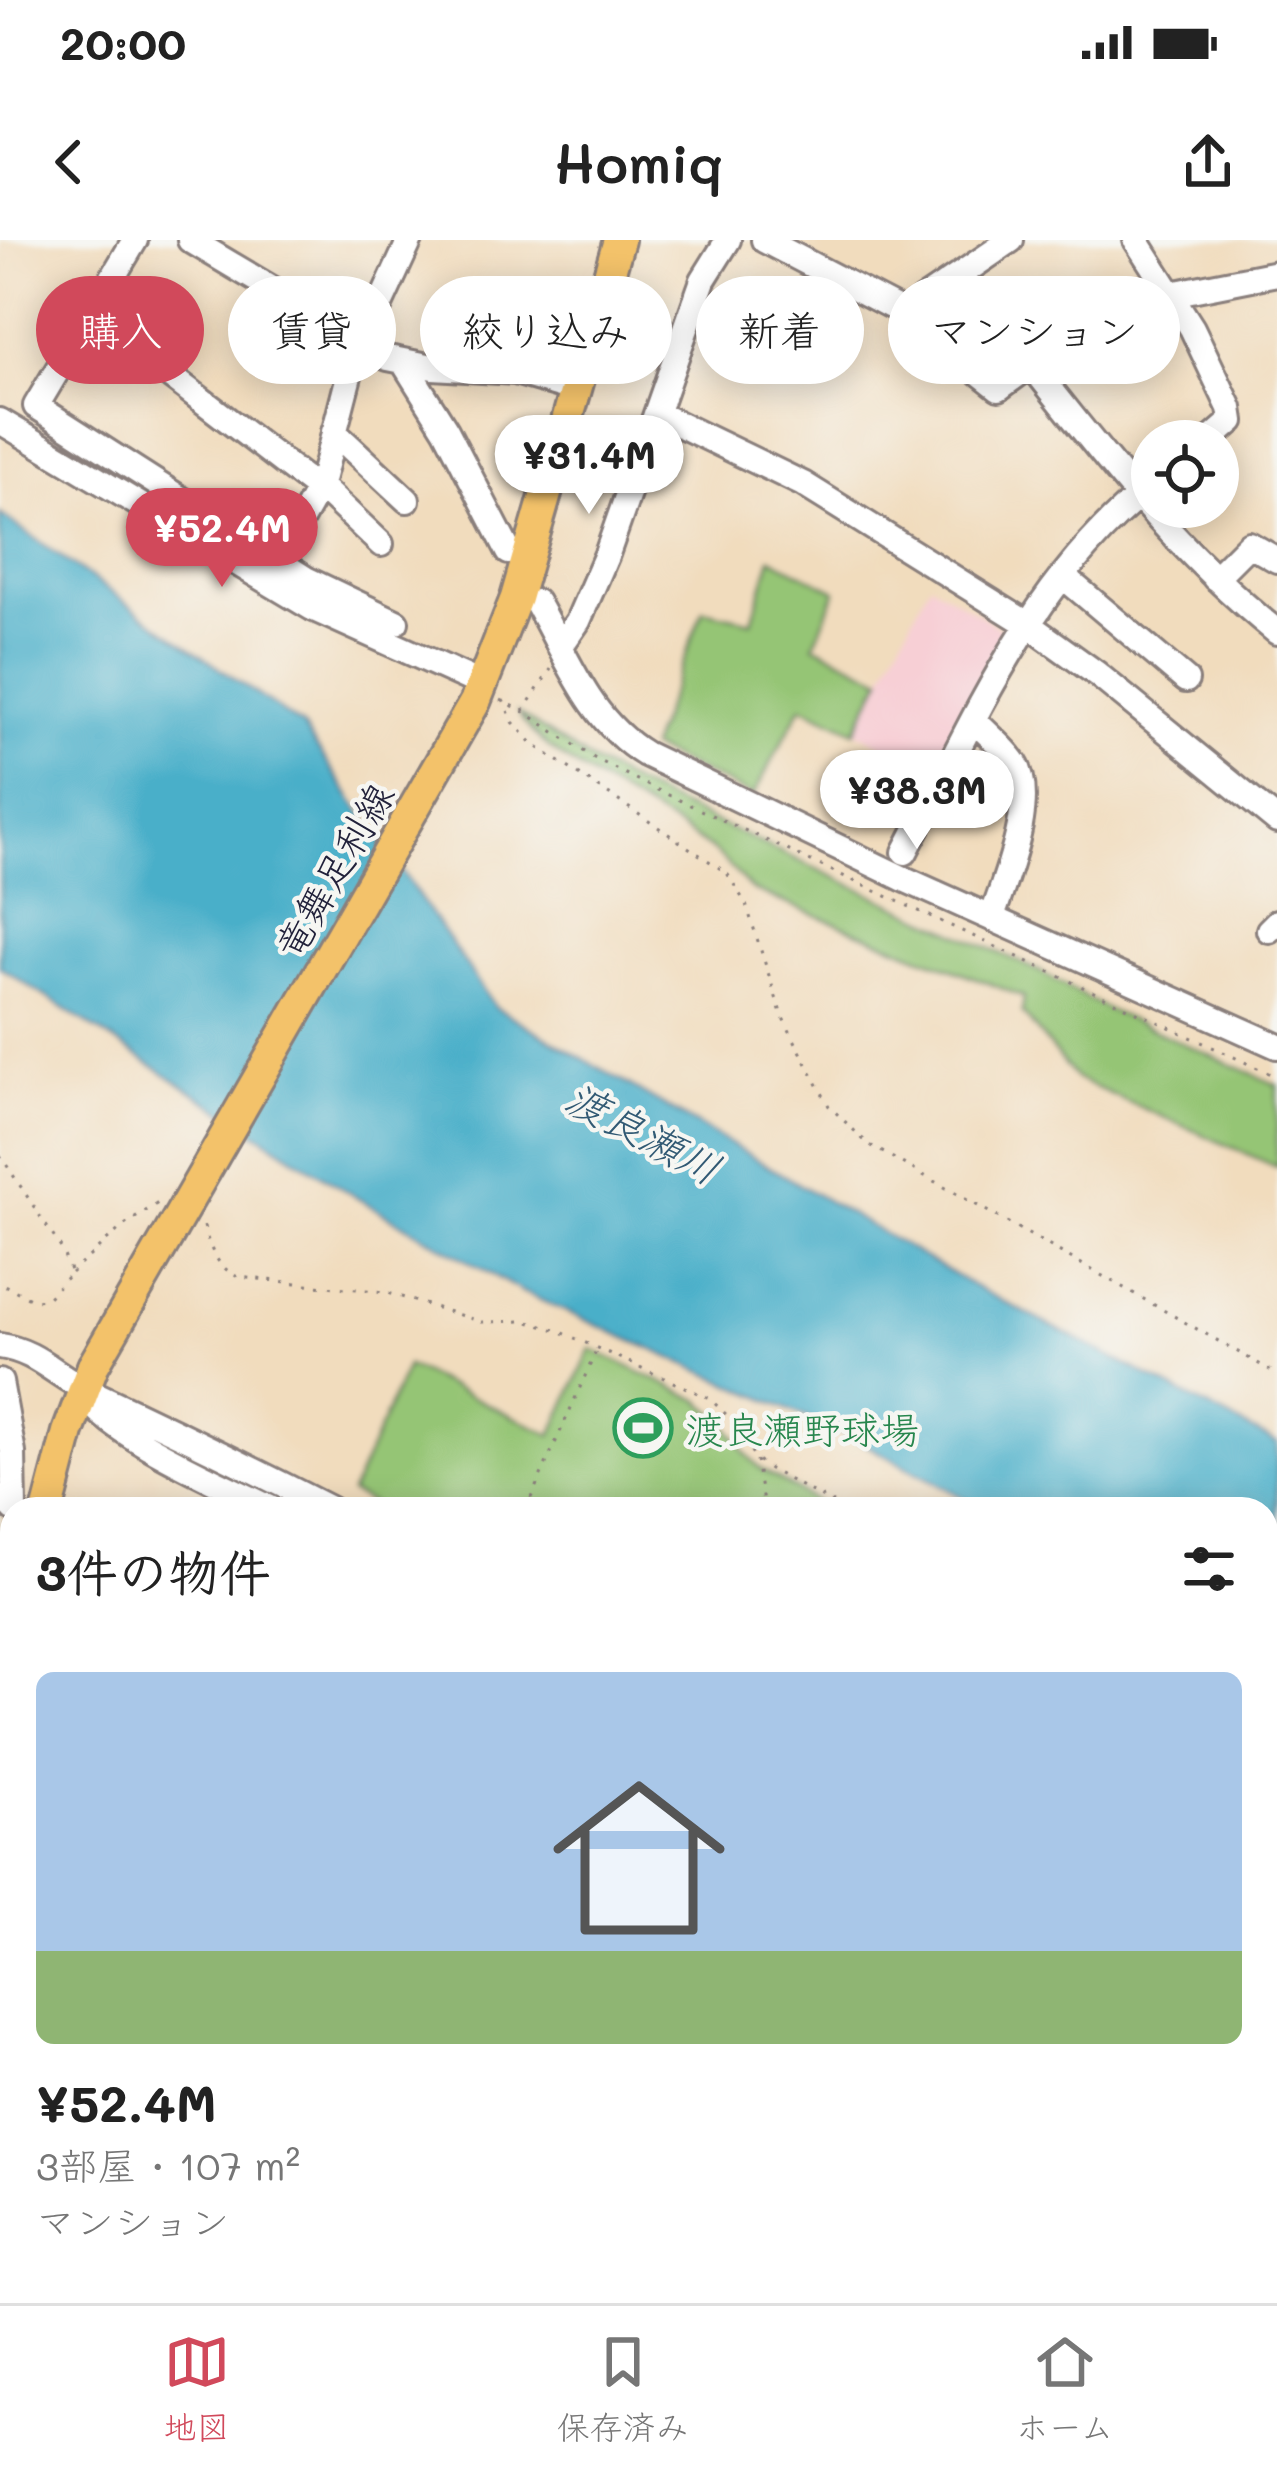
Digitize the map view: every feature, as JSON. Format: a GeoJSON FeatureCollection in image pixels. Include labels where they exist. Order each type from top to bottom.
{"type":"FeatureCollection","features":[{"type":"Feature","properties":{"kind":"main road","name":"竜舞足利線"},"geometry":{"type":"LineString","coordinates":[[52,1497],[88,1378],[488,698],[619,240]]}},
{"type":"Feature","properties":{"kind":"street"},"geometry":{"type":"LineString","coordinates":[[114,276],[135,240]]}},
{"type":"Feature","properties":{"kind":"street"},"geometry":{"type":"LineString","coordinates":[[190,240],[250,276]]}},
{"type":"Feature","properties":{"kind":"street"},"geometry":{"type":"LineString","coordinates":[[393,276],[410,240]]}},
{"type":"Feature","properties":{"kind":"street"},"geometry":{"type":"LineString","coordinates":[[558,655],[607,554],[703,280],[728,240]]}},
{"type":"Feature","properties":{"kind":"street"},"geometry":{"type":"LineString","coordinates":[[764,240],[888,305]]}},
{"type":"Feature","properties":{"kind":"street"},"geometry":{"type":"LineString","coordinates":[[961,276],[1011,240]]}},
{"type":"Feature","properties":{"kind":"street"},"geometry":{"type":"LineString","coordinates":[[1136,240],[1159,276]]}},
{"type":"Feature","properties":{"kind":"street"},"geometry":{"type":"LineString","coordinates":[[1180,292],[1277,273]]}},
{"type":"Feature","properties":{"kind":"street"},"geometry":{"type":"LineString","coordinates":[[1180,309],[1232,420]]}},
{"type":"Feature","properties":{"kind":"street"},"geometry":{"type":"LineString","coordinates":[[396,359],[494,369],[574,389]]}},
{"type":"Feature","properties":{"kind":"street"},"geometry":{"type":"LineString","coordinates":[[404,363],[446,430],[506,545]]}},
{"type":"Feature","properties":{"kind":"street"},"geometry":{"type":"LineString","coordinates":[[49,384],[36,406],[306,579],[396,622]]}},
{"type":"Feature","properties":{"kind":"street"},"geometry":{"type":"LineString","coordinates":[[177,384],[319,488],[382,544]]}},
{"type":"Feature","properties":{"kind":"street"},"geometry":{"type":"LineString","coordinates":[[280,559],[319,488],[346,384]]}},
{"type":"Feature","properties":{"kind":"street"},"geometry":{"type":"LineString","coordinates":[[1050,384],[1131,473]]}},
{"type":"Feature","properties":{"kind":"street"},"geometry":{"type":"LineString","coordinates":[[658,414],[803,484],[1026,623],[1097,674],[1277,821]]}},
{"type":"Feature","properties":{"kind":"street"},"geometry":{"type":"LineString","coordinates":[[0,421],[312,608],[488,698]]}},
{"type":"Feature","properties":{"kind":"street"},"geometry":{"type":"LineString","coordinates":[[334,432],[407,500]]}},
{"type":"Feature","properties":{"kind":"street"},"geometry":{"type":"LineString","coordinates":[[905,852],[1026,623],[1131,506]]}},
{"type":"Feature","properties":{"kind":"street"},"geometry":{"type":"LineString","coordinates":[[1176,528],[1215,578],[1277,632]]}},
{"type":"Feature","properties":{"kind":"street"},"geometry":{"type":"LineString","coordinates":[[1215,578],[1249,544],[1277,560]]}},
{"type":"Feature","properties":{"kind":"street"},"geometry":{"type":"LineString","coordinates":[[1064,577],[1186,680]]}},
{"type":"Feature","properties":{"kind":"street"},"geometry":{"type":"LineString","coordinates":[[540,609],[558,655],[602,719],[645,754],[902,878],[1277,1046]]}},
{"type":"Feature","properties":{"kind":"street"},"geometry":{"type":"LineString","coordinates":[[974,720],[1017,765],[1020,779],[1020,838],[996,906]]}},
{"type":"Feature","properties":{"kind":"street"},"geometry":{"type":"LineString","coordinates":[[0,1346],[33,1353],[88,1378],[307,1497]]}},
{"type":"Feature","properties":{"kind":"street"},"geometry":{"type":"LineString","coordinates":[[88,1378],[89,1406],[127,1433],[249,1497]]}},
{"type":"Feature","properties":{"kind":"street"},"geometry":{"type":"LineString","coordinates":[[0,1382],[13,1453],[14,1497]]}},
{"type":"Feature","properties":{"kind":"path"},"geometry":{"type":"LineString","coordinates":[[524,711],[558,655]]}},
{"type":"Feature","properties":{"kind":"path"},"geometry":{"type":"LineString","coordinates":[[488,698],[533,744],[727,874],[739,888],[782,1016],[829,1106],[868,1144],[1277,1374]]}},
{"type":"Feature","properties":{"kind":"path"},"geometry":{"type":"LineString","coordinates":[[517,707],[580,750],[650,786],[1277,1077]]}},
{"type":"Feature","properties":{"kind":"path"},"geometry":{"type":"LineString","coordinates":[[0,1155],[61,1248],[70,1273]]}},
{"type":"Feature","properties":{"kind":"path"},"geometry":{"type":"LineString","coordinates":[[0,1283],[34,1300],[46,1299],[123,1226],[162,1201]]}},
{"type":"Feature","properties":{"kind":"path"},"geometry":{"type":"LineString","coordinates":[[203,1223],[217,1259],[238,1276],[399,1295],[482,1322],[525,1321],[598,1347],[710,1398],[732,1420],[755,1458],[822,1497]]}},
{"type":"Feature","properties":{"kind":"path"},"geometry":{"type":"LineString","coordinates":[[531,1497],[598,1347]]}},
{"type":"Feature","properties":{"kind":"path"},"geometry":{"type":"LineString","coordinates":[[755,1458],[762,1497]]}},
{"type":"Feature","properties":{"kind":"shaded area"},"geometry":{"type":"Polygon","coordinates":[[[930,583],[1008,633],[938,774],[855,731],[930,583]]]}},
{"type":"Feature","properties":{"kind":"green space"},"geometry":{"type":"Polygon","coordinates":[[[771,558],[836,591],[814,645],[882,678],[855,731],[802,706],[753,796],[650,748],[703,610],[752,621],[771,558]]]}},
{"type":"Feature","properties":{"kind":"green space"},"geometry":{"type":"Polygon","coordinates":[[[519,714],[647,791],[1277,1085],[1277,1167],[1076,1079],[1022,1012],[1024,997],[752,890],[698,840],[554,751],[519,714]]]}},
{"type":"Feature","properties":{"kind":"green space","name":"渡良瀬野球場"},"geometry":{"type":"Polygon","coordinates":[[[591,1349],[699,1400],[724,1420],[761,1469],[808,1497],[359,1497],[351,1493],[407,1366],[552,1435],[591,1349]]]}},
{"type":"Feature","properties":{"kind":"water","name":"渡良瀬川"},"geometry":{"type":"Polygon","coordinates":[[[0,514],[302,726],[495,1007],[970,1284],[1277,1443],[1277,1497],[962,1497],[851,1437],[524,1293],[357,1198],[0,967],[0,514]]]}},
{"type":"Feature","properties":{"kind":"place","name":"渡良瀬野球場"},"geometry":{"type":"Point","coordinates":[643,1428]}}]}
